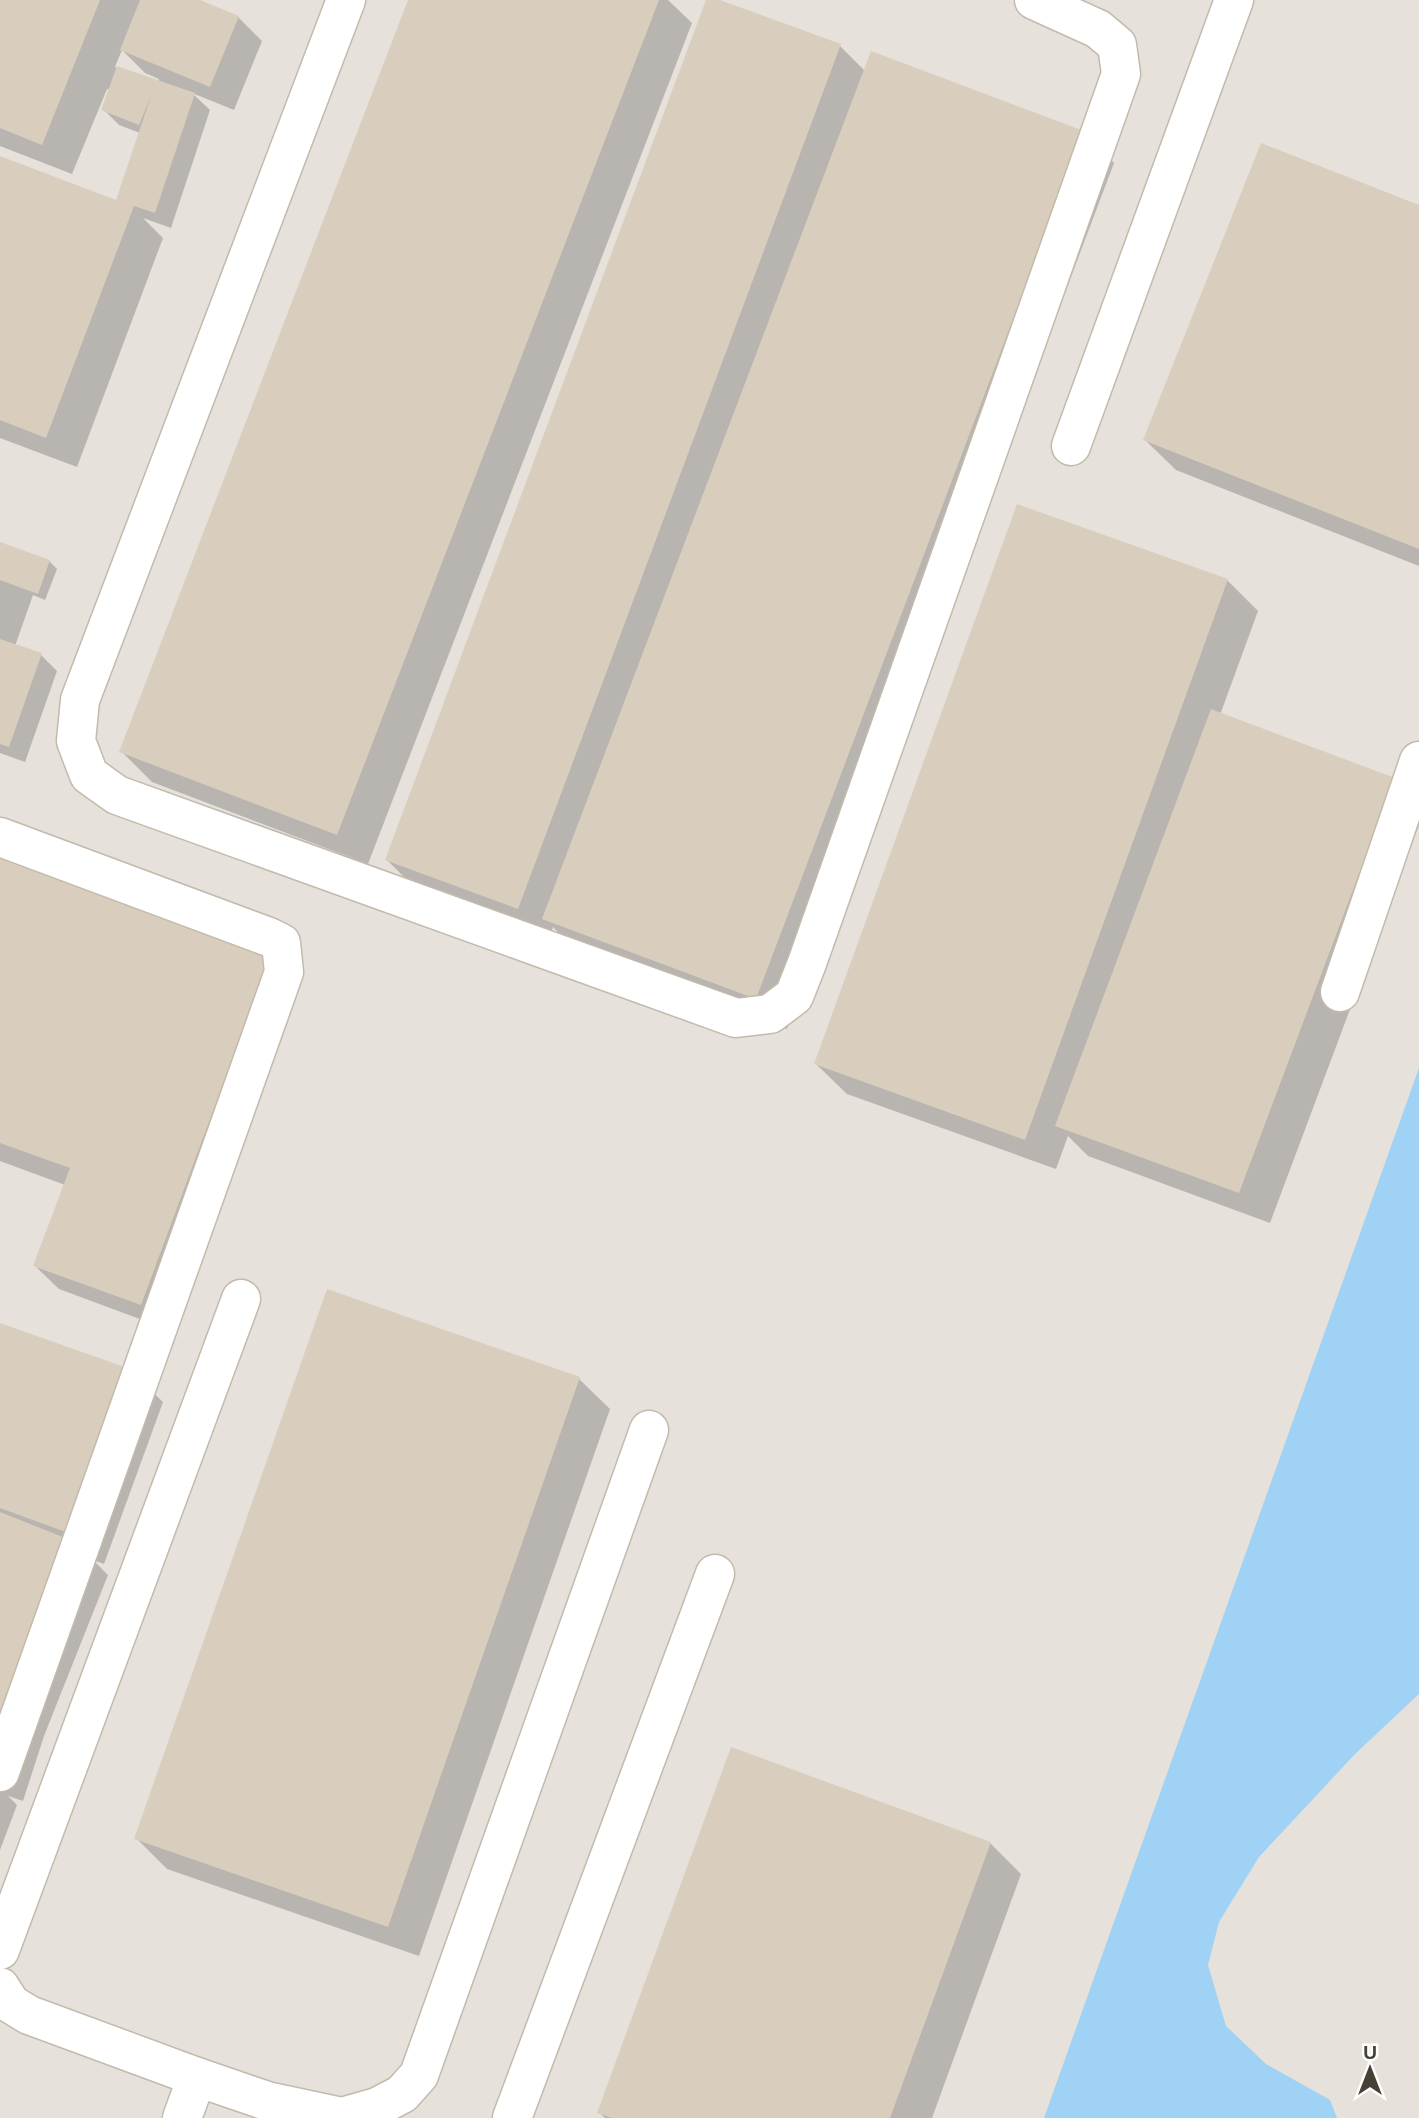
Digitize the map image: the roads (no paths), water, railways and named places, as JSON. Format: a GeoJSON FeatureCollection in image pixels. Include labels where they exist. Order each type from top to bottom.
{"type":"FeatureCollection","features":[{"type":"Feature","properties":{"kind":"lane"},"geometry":{"type":"LineString","coordinates":[[346,0],[80,700],[76,741],[89,775],[117,795],[736,1018],[770,1014],[794,996],[799,985],[1121,75],[1117,45],[1098,29],[1034,0]]}},
{"type":"Feature","properties":{"kind":"lane"},"geometry":{"type":"LineString","coordinates":[[1071,446],[1234,0]]}},
{"type":"Feature","properties":{"kind":"lane"},"geometry":{"type":"LineString","coordinates":[[1340,992],[1419,761]]}},
{"type":"Feature","properties":{"kind":"lane"},"geometry":{"type":"LineString","coordinates":[[0,837],[269,937],[281,943],[284,972],[0,1772]]}},
{"type":"Feature","properties":{"kind":"lane"},"geometry":{"type":"LineString","coordinates":[[0,1950],[241,1299]]}},
{"type":"Feature","properties":{"kind":"lane"},"geometry":{"type":"LineString","coordinates":[[0,1987],[11,2004],[29,2015],[197,2077],[264,2110],[342,2117],[377,2107],[402,2094],[419,2075],[649,1430]]}},
{"type":"Feature","properties":{"kind":"lane"},"geometry":{"type":"LineString","coordinates":[[512,2118],[715,1574]]}},
{"type":"Feature","properties":{"kind":"lane"},"geometry":{"type":"LineString","coordinates":[[182,2118],[197,2077]]}},
{"type":"Feature","properties":{"kind":"water"},"geometry":{"type":"Polygon","coordinates":[[[1419,1068],[1419,1694],[1355,1754],[1259,1857],[1219,1922],[1208,1965],[1226,2026],[1266,2064],[1330,2100],[1337,2118],[1044,2118],[1419,1068]]]}}]}
